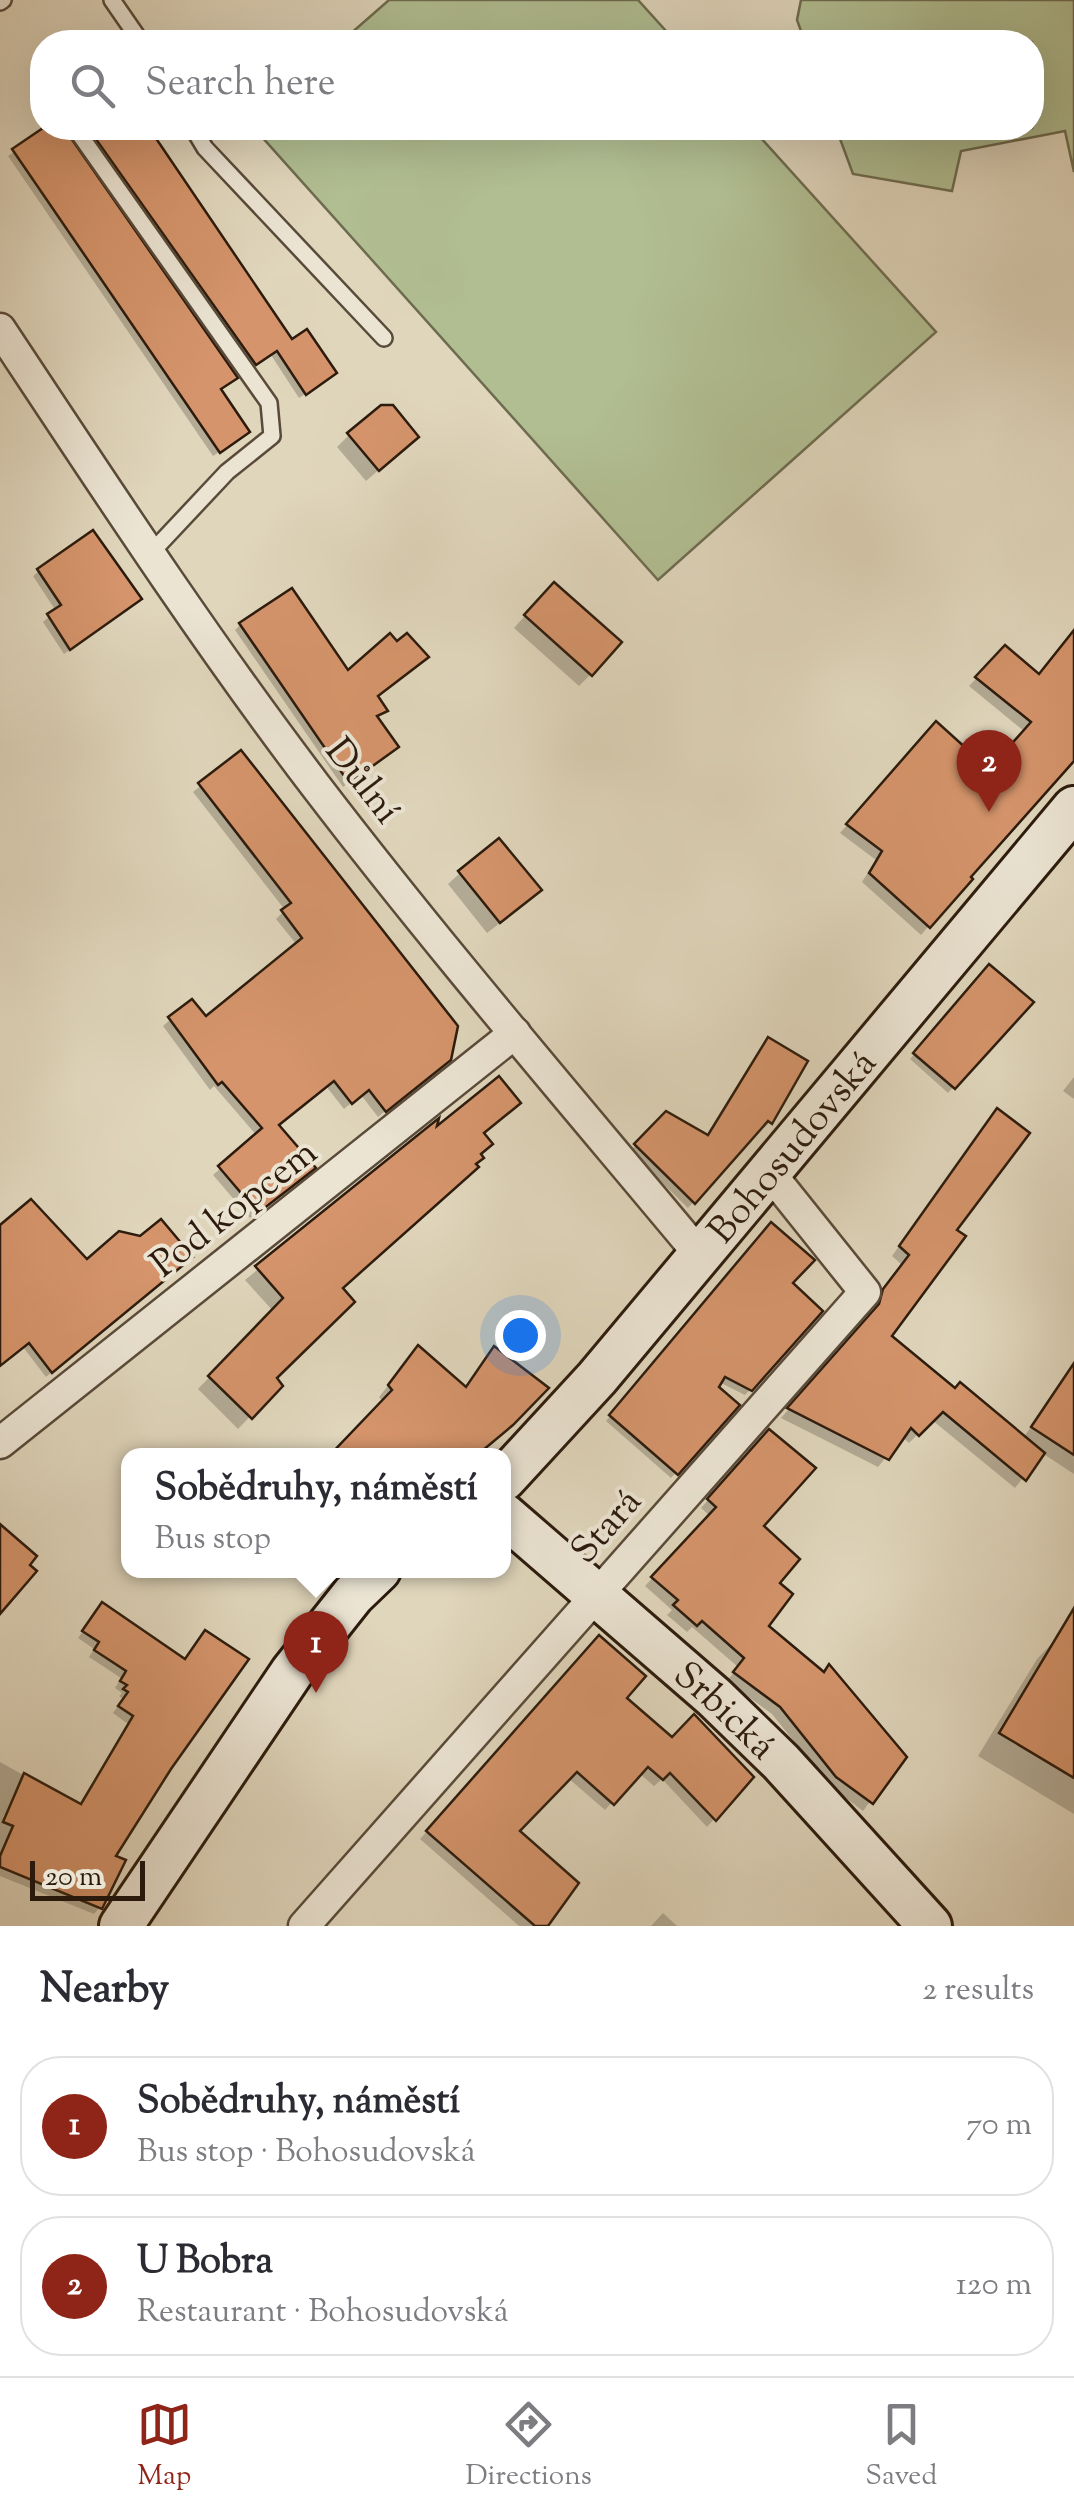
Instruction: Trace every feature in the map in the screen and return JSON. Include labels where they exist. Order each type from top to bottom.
[{"type":"street","name":"Důlní","points":[[0,329],[150,554],[315,784],[700,1255]]},
{"type":"street","name":"Bohosudovská","points":[[511,1471],[597,1378],[1074,808]]},
{"type":"street","name":"Pod kopcem","points":[[0,1443],[515,1033]]},
{"type":"street","name":"Stará","points":[[304,1926],[865,1292],[769,1172]]},
{"type":"street","name":"Srbická","points":[[511,1520],[714,1697],[781,1762],[930,1926]]},
{"type":"street","points":[[121,1926],[292,1672],[371,1578]]},
{"type":"lane","points":[[112,0],[133,30]]},
{"type":"lane","points":[[83,140],[269,403],[272,436],[227,472],[150,554]]},
{"type":"lane","points":[[200,140],[384,338]]},
{"type":"green space","points":[[389,0],[638,0],[665,30],[355,30]]},
{"type":"green space","points":[[801,0],[1074,0],[1074,172],[1065,131],[1044,135],[1044,30],[801,30],[797,20]]},
{"type":"green space","points":[[265,140],[763,140],[936,332],[658,580]]},
{"type":"green space","points":[[840,140],[1018,140],[961,151],[952,191],[853,174]]},
{"type":"building","points":[[30,137],[30,140],[72,140],[238,378],[221,389],[250,432],[220,453],[12,149]]},
{"type":"building","points":[[97,140],[157,140],[292,339],[307,329],[337,373],[306,395],[277,351],[256,365]]},
{"type":"building","points":[[381,405],[393,405],[419,437],[379,471],[347,433]]},
{"type":"building","points":[[93,530],[142,599],[70,650],[47,614],[61,605],[37,569]]},
{"type":"building","points":[[554,582],[622,642],[592,676],[524,615]]},
{"type":"building","points":[[292,588],[348,670],[390,633],[397,641],[407,633],[429,657],[378,696],[388,711],[377,716],[399,747],[349,783],[239,623]]},
{"type":"building","points":[[1074,630],[1074,761],[930,928],[869,873],[882,851],[846,824],[936,721],[989,769],[1031,722],[975,677],[1005,645],[1039,674]]},
{"type":"building","points":[[241,750],[458,1026],[451,1060],[386,1112],[369,1090],[352,1104],[334,1081],[279,1125],[316,1168],[258,1213],[218,1166],[262,1128],[222,1082],[218,1085],[168,1017],[192,999],[206,1016],[302,938],[281,910],[291,903],[198,783]]},
{"type":"building","points":[[499,838],[542,890],[500,923],[458,871]]},
{"type":"building","points":[[989,964],[1034,1002],[955,1089],[913,1053]]},
{"type":"building","points":[[768,1037],[808,1061],[772,1124],[768,1121],[695,1204],[634,1144],[666,1111],[708,1135]]},
{"type":"building","points":[[499,1076],[521,1103],[484,1133],[493,1144],[481,1154],[484,1158],[476,1164],[479,1167],[343,1288],[355,1302],[277,1378],[283,1386],[252,1419],[208,1376],[283,1298],[255,1266],[439,1118],[437,1126]]},
{"type":"building","points":[[997,1108],[1030,1133],[957,1230],[966,1236],[892,1336],[955,1388],[960,1382],[1045,1453],[1026,1481],[943,1412],[919,1436],[911,1428],[889,1460],[787,1408],[879,1304],[883,1289],[909,1255],[899,1246]]},
{"type":"building","points":[[31,1199],[87,1259],[119,1231],[140,1236],[161,1219],[193,1257],[52,1373],[29,1343],[0,1366],[0,1225]]},
{"type":"building","points":[[771,1222],[815,1260],[793,1283],[823,1311],[752,1391],[725,1377],[719,1387],[740,1405],[678,1475],[609,1415]]},
{"type":"building","points":[[418,1345],[466,1387],[494,1346],[549,1388],[486,1448],[337,1448],[392,1390],[388,1385]]},
{"type":"building","points":[[1074,1363],[1074,1455],[1031,1427]]},
{"type":"building","points":[[769,1429],[816,1468],[764,1526],[800,1559],[780,1583],[793,1594],[769,1626],[824,1672],[829,1664],[907,1757],[873,1804],[836,1777],[780,1707],[733,1672],[744,1658],[702,1621],[697,1626],[673,1605],[678,1600],[651,1577],[716,1507],[707,1499]]},
{"type":"building","points":[[0,1524],[37,1556],[30,1565],[37,1571],[0,1614]]},
{"type":"building","points":[[102,1602],[185,1659],[205,1630],[249,1659],[171,1769],[116,1856],[126,1860],[102,1909],[0,1867],[0,1856],[13,1826],[3,1822],[24,1773],[81,1804],[133,1716],[118,1706],[128,1692],[123,1689],[127,1685],[120,1681],[126,1671],[94,1650],[99,1642],[82,1631]]},
{"type":"building","points":[[1074,1608],[1074,1778],[999,1733]]},
{"type":"building","points":[[599,1635],[646,1676],[627,1698],[672,1737],[694,1714],[754,1777],[716,1821],[670,1773],[663,1780],[648,1767],[614,1805],[577,1772],[520,1831],[579,1883],[548,1926],[535,1926],[426,1831]]},
{"type":"place","name":"U Bobra","points":[[989,812]]},
{"type":"place","name":"Sobědruhy, náměstí","points":[[316,1693]]}]
